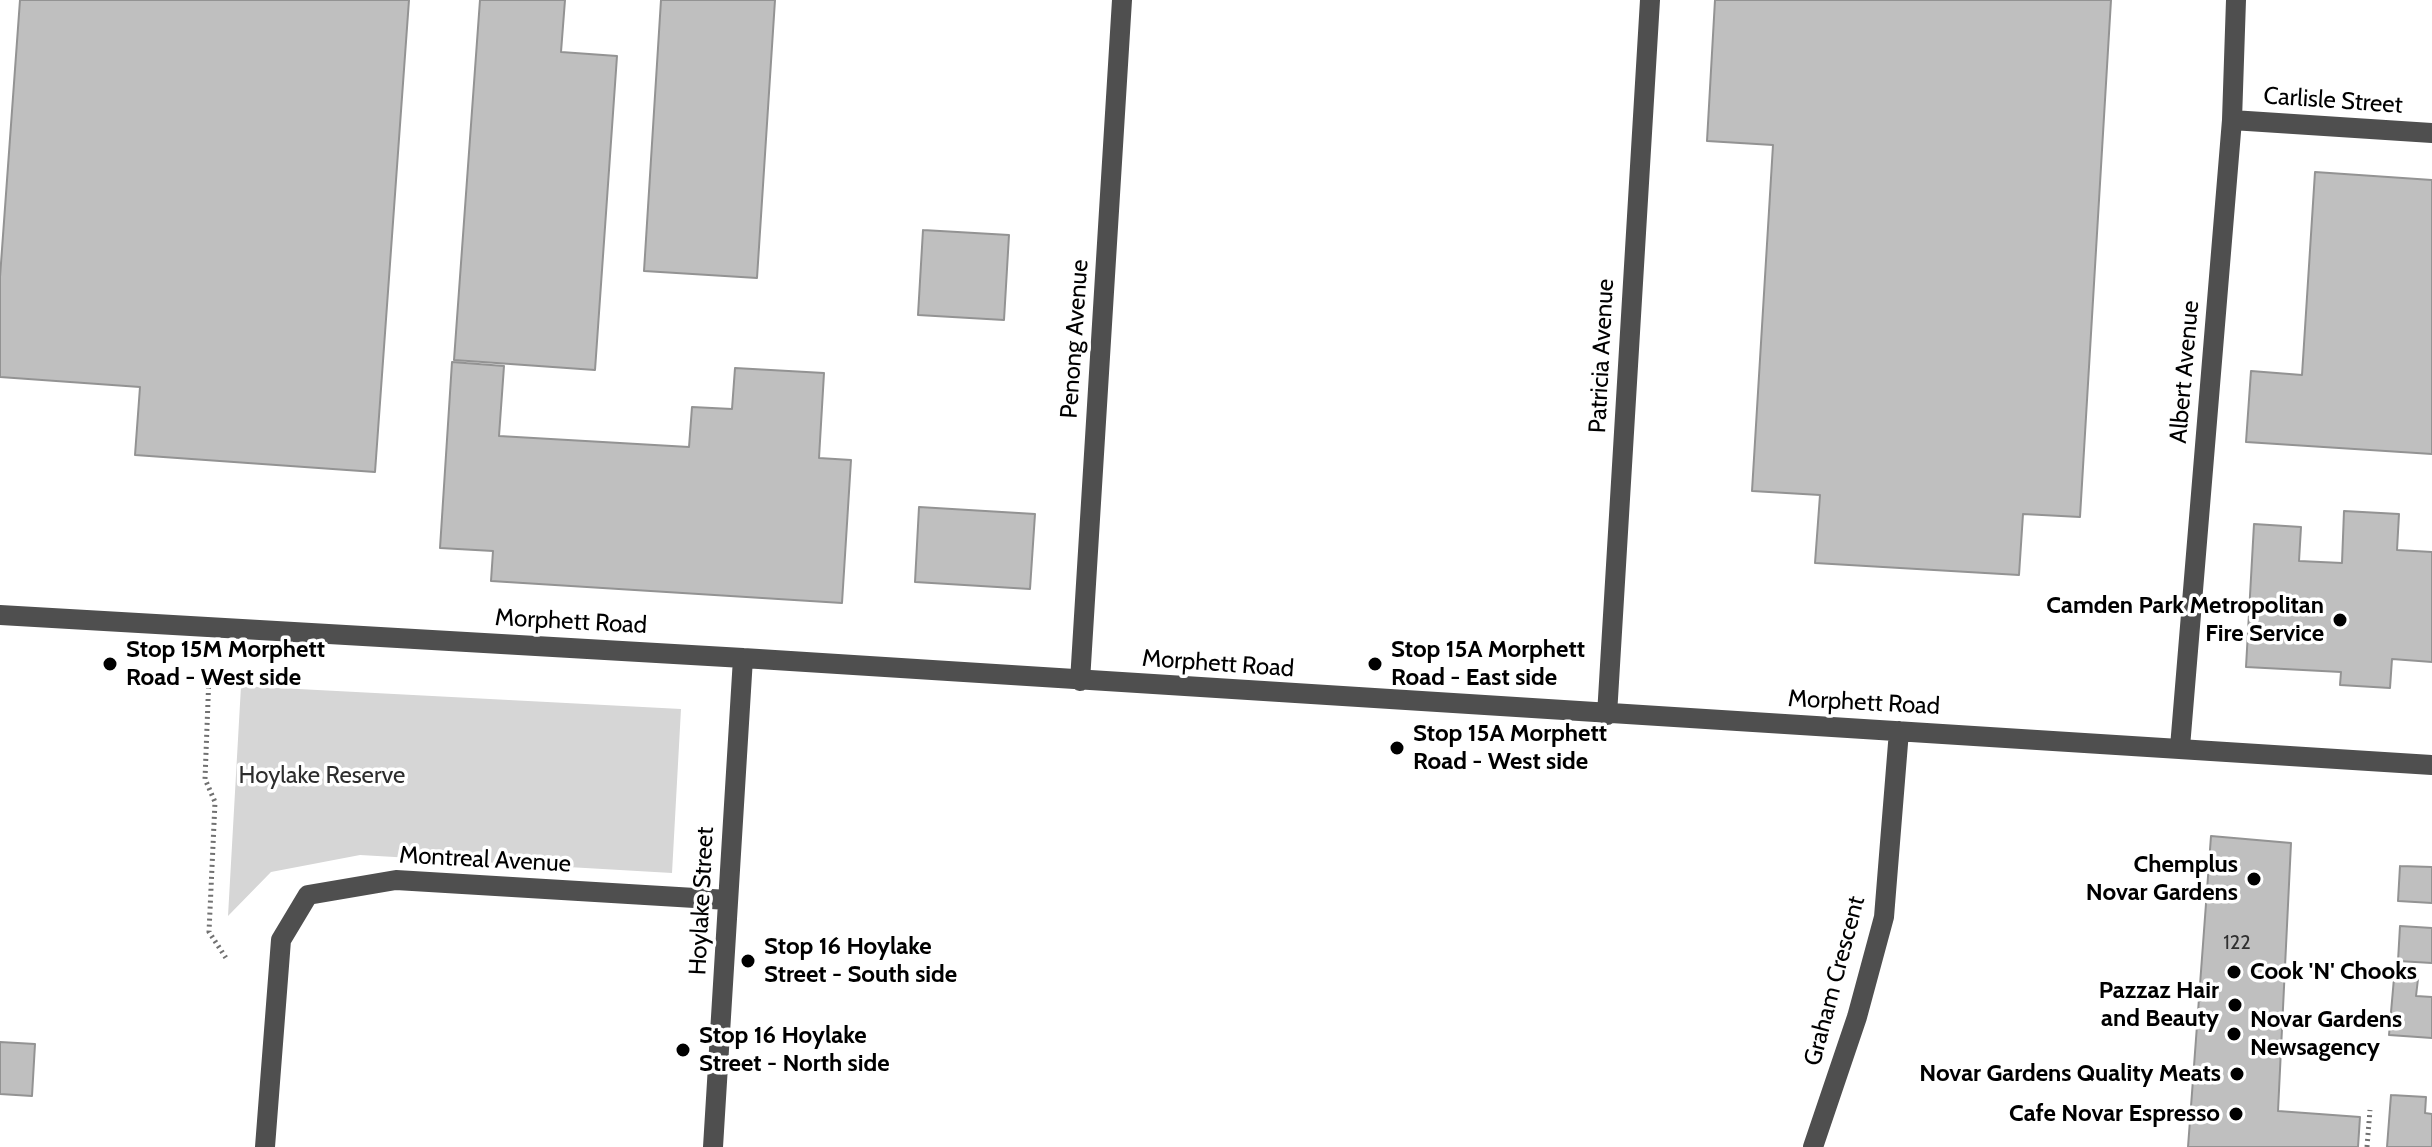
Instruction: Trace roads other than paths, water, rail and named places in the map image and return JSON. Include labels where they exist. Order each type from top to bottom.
[{"type":"street","name":"Penong Avenue","points":[[1080,681],[1122,0]]},
{"type":"street","name":"Patricia Avenue","points":[[1607,715],[1650,0]]},
{"type":"street","name":"Albert Avenue","points":[[2180,747],[2232,120],[2236,0]]},
{"type":"street","name":"Carlisle Street","points":[[2232,120],[2432,133]]},
{"type":"street","name":"Morphett Road","points":[[0,615],[743,658],[2432,765]]},
{"type":"street","name":"Hoylake Street","points":[[713,1147],[743,658]]},
{"type":"street","name":"Graham Crescent","points":[[1813,1147],[1857,1017],[1884,917],[1899,731]]},
{"type":"street","name":"Montreal Avenue","points":[[265,1147],[281,940],[308,895],[396,880],[728,900]]},
{"type":"place","name":"Camden Park Metropolitan Fire Service","points":[[2340,620]]},
{"type":"place","name":"Stop 15M Morphett Road - West side","points":[[110,664]]},
{"type":"place","name":"Stop 15A Morphett Road - East side","points":[[1375,664]]},
{"type":"place","name":"Stop 15A Morphett Road - West side","points":[[1397,748]]},
{"type":"place","name":"Chemplus Novar Gardens","points":[[2254,879]]},
{"type":"place","name":"Stop 16 Hoylake Street - South side","points":[[748,961]]},
{"type":"place","name":"Cook 'N' Chooks","points":[[2234,972]]},
{"type":"place","name":"Pazzaz Hair and Beauty","points":[[2235,1005]]},
{"type":"place","name":"Novar Gardens Newsagency","points":[[2234,1034]]},
{"type":"place","name":"Stop 16 Hoylake Street - North side","points":[[683,1050]]},
{"type":"place","name":"Novar Gardens Quality Meats","points":[[2237,1074]]},
{"type":"place","name":"Cafe Novar Espresso","points":[[2236,1114]]},
{"type":"park label","name":"Hoylake Reserve","points":[[322,776]]}]
